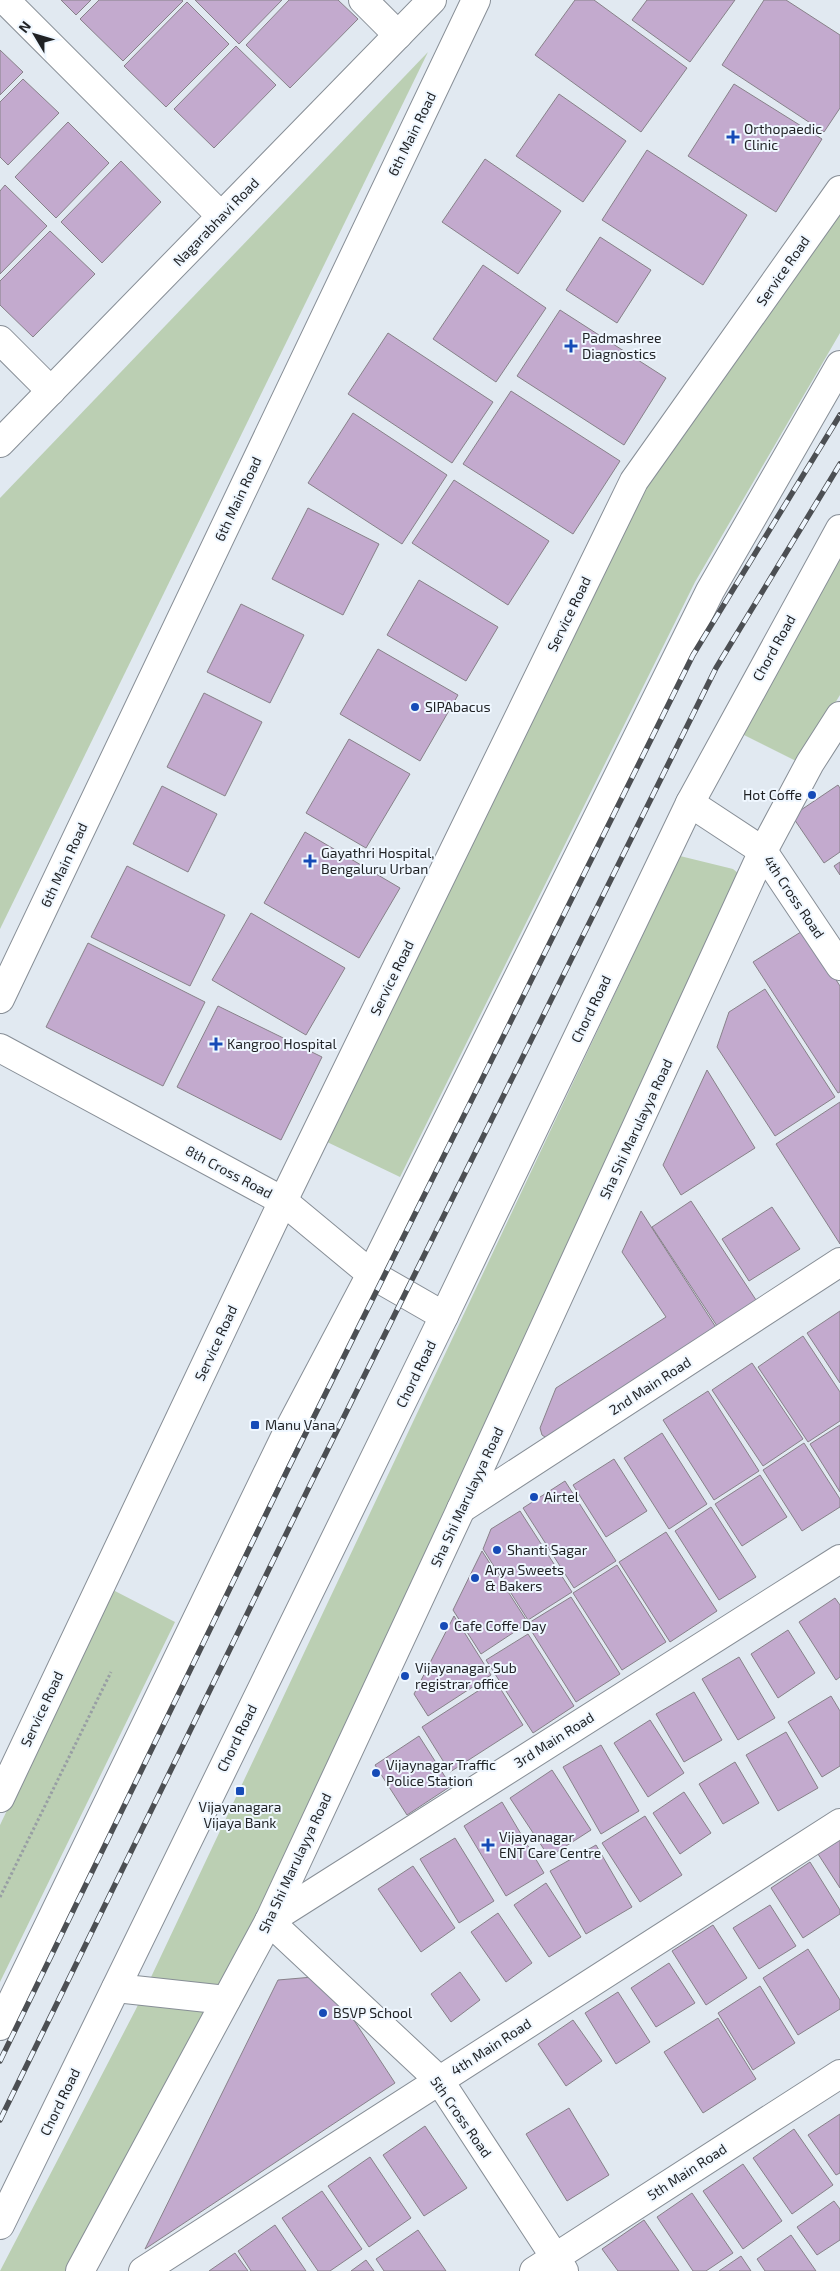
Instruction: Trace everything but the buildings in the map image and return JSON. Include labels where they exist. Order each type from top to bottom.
[{"type":"street","points":[[5,0],[222,216]]},
{"type":"street","points":[[363,0],[398,35]]},
{"type":"street","name":"Nagarabhavi Road","points":[[0,443],[432,0]]},
{"type":"street","name":"6th Main Road","points":[[0,999],[476,0]]},
{"type":"street","name":"Service Road","points":[[0,1798],[283,1201],[634,482],[840,190]]},
{"type":"street","points":[[0,340],[51,391]]},
{"type":"street","points":[[0,2026],[286,1435],[371,1274],[710,591],[840,365]]},
{"type":"street","name":"Chord Road","points":[[0,2225],[444,1316],[690,803],[840,529]]},
{"type":"street","name":"Sha Shi Marulayya Road","points":[[80,2271],[269,1921],[461,1510],[764,851],[810,762],[840,716]]},
{"type":"street","points":[[810,762],[840,743]]},
{"type":"street","name":"4th Cross Road","points":[[690,803],[764,851],[838,960]]},
{"type":"street","name":"8th Cross Road","points":[[0,1048],[283,1201],[371,1274],[444,1316]]},
{"type":"street","name":"2nd Main Road","points":[[461,1510],[840,1262]]},
{"type":"street","name":"3rd Main Road","points":[[269,1921],[840,1559]]},
{"type":"street","name":"4th Main Road","points":[[143,2271],[840,1823]]},
{"type":"street","name":"5th Cross Road","points":[[269,1921],[439,2080],[551,2267]]},
{"type":"street","points":[[116,1988],[226,2000]]},
{"type":"street","name":"5th Main Road","points":[[551,2267],[840,2074]]},
{"type":"path","points":[[0,1897],[111,1672]]},
{"type":"green space","points":[[428,52],[0,929],[0,498]]},
{"type":"green space","points":[[840,209],[840,333],[695,582],[400,1177],[325,1141],[643,487]]},
{"type":"green space","points":[[840,557],[840,695],[798,762],[740,733]]},
{"type":"green space","points":[[680,856],[733,869],[744,878],[438,1547],[87,2271],[0,2271],[136,2009]]},
{"type":"green space","points":[[113,1590],[175,1622],[0,1982],[0,1825]]},
{"type":"railway","points":[[0,2061],[288,1469],[693,655],[840,415]]},
{"type":"railway","points":[[0,2120],[312,1481],[716,668],[840,464]]},
{"type":"place","name":"Orthopaedic Clinic","points":[[733,137]]},
{"type":"place","name":"Padmashree Diagnostics","points":[[571,346]]},
{"type":"place","name":"SIPAbacus","points":[[415,707]]},
{"type":"place","name":"Hot Coffe","points":[[812,795]]},
{"type":"place","name":"Gayathri Hospital, Bengaluru Urban","points":[[310,861]]},
{"type":"place","name":"Kangroo Hospital","points":[[216,1044]]},
{"type":"place","name":"Manu Vana","points":[[255,1425]]},
{"type":"place","name":"Airtel","points":[[534,1497]]},
{"type":"place","name":"Shanti Sagar","points":[[497,1550]]},
{"type":"place","name":"Arya Sweets & Bakers","points":[[475,1578]]},
{"type":"place","name":"Cafe Coffe Day","points":[[444,1626]]},
{"type":"place","name":"Vijayanagar Sub registrar office","points":[[405,1676]]},
{"type":"place","name":"Vijaynagar Traffic Police Station","points":[[376,1773]]},
{"type":"place","name":"Vijayanagara Vijaya Bank","points":[[240,1791]]},
{"type":"place","name":"Vijayanagar ENT Care Centre","points":[[488,1845]]},
{"type":"place","name":"BSVP School","points":[[323,2013]]}]
